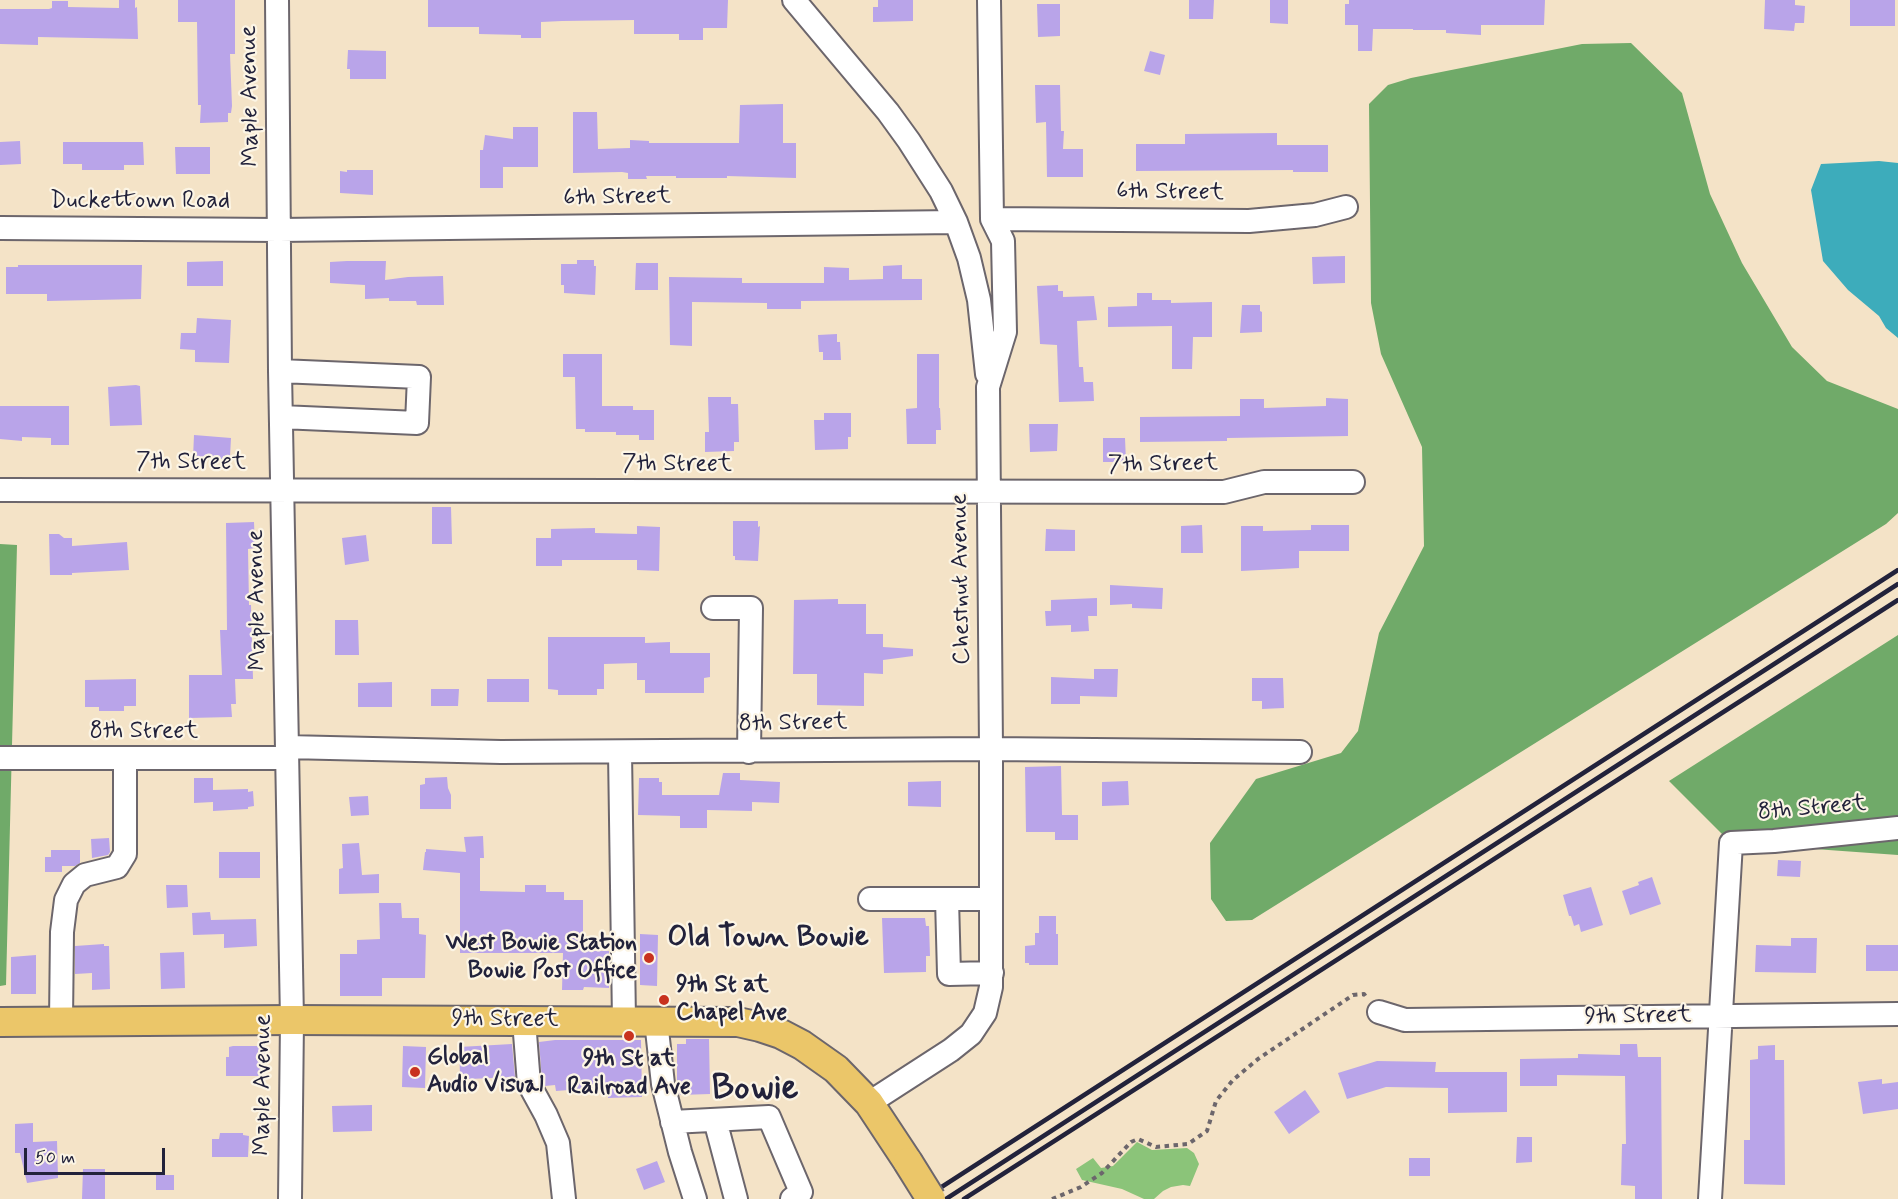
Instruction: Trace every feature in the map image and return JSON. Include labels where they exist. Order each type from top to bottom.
[{"type":"main road","name":"9th Street","points":[[0,1022],[292,1020],[738,1022],[781,1034],[802,1045],[836,1069],[869,1103],[931,1199]]},
{"type":"street","name":"Maple Avenue","points":[[277,0],[280,371],[292,1020],[290,1199]]},
{"type":"street","points":[[794,0],[881,104],[909,141],[941,191],[956,222],[969,258],[985,340],[988,387]]},
{"type":"street","name":"Chestnut Avenue","points":[[869,1103],[951,1050],[971,1034],[985,1013],[992,973],[988,387],[1005,332],[1003,241],[992,219],[990,0]]},
{"type":"street","name":"6th Street","points":[[992,219],[1249,221],[1315,215],[1346,207]]},
{"type":"street","name":"6th Street","points":[[279,230],[956,222]]},
{"type":"street","name":"Duckettown Road","points":[[0,228],[279,230]]},
{"type":"street","points":[[280,371],[418,376],[417,423],[281,417]]},
{"type":"street","name":"7th Street","points":[[0,490],[1224,492],[1264,482],[1353,482]]},
{"type":"street","points":[[713,608],[751,608],[749,752]]},
{"type":"street","name":"8th Street","points":[[0,758],[125,759],[287,753],[991,749],[1300,752]]},
{"type":"street","points":[[620,752],[624,1021]]},
{"type":"street","points":[[61,1021],[62,932],[66,900],[74,884],[85,875],[117,867],[125,854],[125,759]]},
{"type":"street","name":"8th Street","points":[[1721,1016],[1731,843],[1774,841],[1898,828]]},
{"type":"street","points":[[870,899],[991,899]]},
{"type":"street","points":[[947,899],[949,974],[992,973]]},
{"type":"street","name":"9th Street","points":[[1379,1012],[1405,1020],[1898,1014]]},
{"type":"street","points":[[1710,1199],[1721,1016]]},
{"type":"street","points":[[524,1020],[529,1084],[558,1143],[564,1199]]},
{"type":"street","points":[[656,1021],[663,1084],[695,1199]]},
{"type":"street","points":[[672,1122],[769,1117],[801,1192],[792,1199]]},
{"type":"street","points":[[715,1120],[736,1199]]},
{"type":"path","points":[[1052,1199],[1081,1186],[1102,1173],[1131,1142],[1138,1139],[1156,1147],[1188,1144],[1207,1131],[1216,1101],[1233,1080],[1258,1059],[1353,995],[1364,994],[1379,1012]]},
{"type":"green space","points":[[1631,43],[1682,93],[1710,194],[1742,263],[1792,347],[1827,381],[1898,409],[1898,513],[1886,524],[1252,920],[1226,921],[1211,899],[1210,843],[1256,779],[1341,753],[1358,731],[1379,633],[1424,546],[1422,447],[1381,354],[1371,303],[1369,104],[1388,85],[1411,78],[1582,44]]},
{"type":"green space","points":[[0,544],[17,545],[6,985],[0,986]]},
{"type":"green space","points":[[1898,635],[1898,855],[1731,843],[1669,781]]},
{"type":"green space","points":[[1137,1142],[1152,1150],[1187,1148],[1194,1153],[1199,1164],[1190,1186],[1171,1187],[1154,1199],[1144,1199],[1122,1189],[1082,1180],[1076,1169],[1093,1158],[1101,1168],[1113,1166]]},
{"type":"water","points":[[1879,161],[1898,163],[1898,338],[1886,328],[1879,316],[1848,290],[1823,261],[1811,190],[1821,164]]},
{"type":"building","points":[[119,0],[135,0],[138,39],[38,37],[38,45],[0,44],[0,9],[49,9],[52,8],[52,1],[68,1],[68,7],[119,8]]},
{"type":"building","points":[[178,0],[235,0],[235,54],[230,54],[232,106],[231,113],[228,113],[228,122],[200,123],[197,22],[178,22]]},
{"type":"building","points":[[428,0],[728,0],[727,28],[703,28],[703,40],[679,40],[679,34],[634,34],[634,20],[541,22],[541,38],[521,38],[521,35],[479,34],[479,27],[428,27]]},
{"type":"building","points":[[878,0],[913,0],[913,21],[873,22],[873,7],[878,7]]},
{"type":"building","points":[[1189,0],[1214,0],[1213,19],[1189,19]]},
{"type":"building","points":[[1270,0],[1288,0],[1288,24],[1270,23]]},
{"type":"building","points":[[1349,0],[1545,0],[1544,25],[1481,25],[1481,35],[1446,33],[1446,30],[1373,29],[1372,51],[1358,51],[1358,25],[1345,25],[1345,4],[1349,4]]},
{"type":"building","points":[[1765,0],[1795,0],[1795,5],[1805,6],[1804,23],[1795,23],[1794,31],[1764,29]]},
{"type":"building","points":[[1850,0],[1895,0],[1895,26],[1850,26]]},
{"type":"building","points":[[1037,4],[1060,4],[1060,36],[1038,37]]},
{"type":"building","points":[[348,50],[386,51],[386,79],[350,79],[350,69],[347,69]]},
{"type":"building","points":[[1150,51],[1165,55],[1160,75],[1144,71]]},
{"type":"building","points":[[1035,85],[1060,85],[1061,131],[1064,131],[1063,149],[1083,149],[1083,177],[1047,177],[1046,122],[1036,123]]},
{"type":"building","points":[[783,104],[783,143],[796,143],[796,178],[646,176],[647,179],[628,179],[628,173],[622,172],[573,173],[573,112],[597,112],[598,149],[630,148],[630,140],[649,141],[649,143],[739,143],[740,105]]},
{"type":"building","points":[[513,127],[538,127],[538,167],[503,167],[503,188],[480,188],[480,150],[483,150],[485,135],[513,139]]},
{"type":"building","points":[[1277,133],[1277,145],[1328,145],[1328,172],[1293,172],[1293,170],[1136,171],[1136,144],[1185,144],[1185,134]]},
{"type":"building","points":[[20,141],[21,164],[0,165],[0,142]]},
{"type":"building","points":[[63,142],[143,142],[144,165],[124,165],[124,170],[82,170],[82,164],[63,164]]},
{"type":"building","points":[[175,147],[210,147],[210,174],[176,174]]},
{"type":"building","points":[[347,170],[373,170],[373,195],[340,193],[340,171],[347,172]]},
{"type":"building","points":[[1345,256],[1345,283],[1313,284],[1312,257]]},
{"type":"building","points":[[577,260],[594,260],[594,266],[596,266],[595,295],[564,293],[564,285],[561,285],[561,264],[577,264]]},
{"type":"building","points":[[223,261],[223,286],[187,286],[187,262]]},
{"type":"building","points":[[386,261],[385,280],[443,276],[444,305],[417,305],[416,301],[389,301],[389,298],[365,299],[365,285],[330,283],[330,262]]},
{"type":"building","points":[[636,263],[658,263],[658,290],[635,290]]},
{"type":"building","points":[[18,265],[142,265],[141,299],[47,301],[47,294],[6,294],[6,267],[18,267]]},
{"type":"building","points":[[902,265],[902,279],[922,279],[922,300],[801,301],[801,309],[767,309],[767,303],[692,302],[692,346],[670,345],[669,277],[742,278],[742,283],[824,283],[824,267],[849,268],[849,280],[883,279],[883,266]]},
{"type":"building","points":[[1058,285],[1058,291],[1063,291],[1063,297],[1094,296],[1097,320],[1077,321],[1079,367],[1083,367],[1084,382],[1093,382],[1094,401],[1059,402],[1057,345],[1040,344],[1037,286]]},
{"type":"building","points":[[1137,293],[1152,293],[1152,300],[1171,300],[1171,303],[1212,302],[1212,337],[1193,337],[1192,369],[1172,369],[1172,326],[1108,327],[1108,307],[1137,306]]},
{"type":"building","points":[[1242,305],[1260,305],[1262,332],[1240,333]]},
{"type":"building","points":[[197,318],[231,320],[229,363],[195,362],[195,350],[180,349],[181,333],[196,333]]},
{"type":"building","points":[[837,334],[841,360],[823,360],[823,352],[819,352],[818,335]]},
{"type":"building","points":[[563,354],[602,354],[602,406],[633,406],[633,410],[654,410],[654,440],[639,440],[639,435],[616,435],[616,432],[585,432],[585,429],[576,429],[575,377],[563,377]]},
{"type":"building","points":[[917,354],[939,354],[941,430],[936,430],[936,444],[907,444],[906,409],[917,408]]},
{"type":"building","points":[[140,386],[142,425],[110,426],[108,387]]},
{"type":"building","points":[[708,397],[731,397],[731,404],[738,404],[739,442],[734,442],[734,451],[705,452],[705,432],[709,432]]},
{"type":"building","points":[[1326,398],[1348,399],[1348,436],[1140,442],[1140,417],[1240,416],[1240,399],[1264,399],[1264,408],[1326,406]]},
{"type":"building","points":[[0,406],[69,406],[69,445],[51,445],[51,438],[22,437],[22,441],[0,439]]},
{"type":"building","points":[[824,413],[851,413],[851,437],[848,437],[848,449],[815,450],[814,420],[824,420]]},
{"type":"building","points":[[1029,424],[1058,424],[1057,451],[1030,452]]},
{"type":"building","points":[[194,435],[231,438],[230,457],[223,456],[223,459],[193,458]]},
{"type":"building","points":[[1103,438],[1125,438],[1126,462],[1103,462]]},
{"type":"building","points":[[432,507],[451,507],[452,544],[432,544]]},
{"type":"building","points":[[733,521],[758,521],[758,527],[760,526],[758,561],[735,560]]},
{"type":"building","points":[[254,522],[255,548],[248,549],[253,679],[235,679],[236,704],[231,704],[232,717],[189,718],[189,675],[222,675],[220,630],[227,630],[226,523]]},
{"type":"building","points":[[1202,525],[1203,553],[1181,553],[1181,526]]},
{"type":"building","points":[[1311,525],[1349,525],[1349,551],[1299,551],[1299,568],[1241,571],[1241,526],[1263,526],[1263,531],[1311,530]]},
{"type":"building","points":[[637,526],[660,527],[659,571],[637,570],[637,560],[562,560],[562,566],[536,566],[536,538],[551,538],[551,529],[595,528],[595,533],[637,534]]},
{"type":"building","points":[[1046,529],[1075,530],[1075,551],[1045,551]]},
{"type":"building","points":[[49,534],[72,538],[72,546],[127,542],[129,570],[50,575]]},
{"type":"building","points":[[366,535],[369,561],[345,565],[342,538]]},
{"type":"building","points":[[1110,585],[1163,588],[1162,609],[1132,608],[1132,604],[1110,605]]},
{"type":"building","points":[[1097,598],[1097,616],[1088,616],[1089,631],[1071,632],[1071,625],[1046,626],[1045,611],[1051,611],[1051,600]]},
{"type":"building","points":[[838,599],[838,604],[866,604],[866,634],[883,634],[883,647],[913,649],[913,656],[883,660],[883,674],[864,673],[864,706],[817,705],[817,674],[793,674],[794,600]]},
{"type":"building","points":[[335,620],[358,620],[359,655],[335,655]]},
{"type":"building","points":[[548,637],[645,637],[645,643],[670,642],[670,653],[710,653],[710,677],[704,678],[704,693],[645,693],[645,680],[637,680],[637,663],[604,664],[604,689],[597,689],[597,695],[558,695],[558,690],[548,689]]},
{"type":"building","points":[[1094,669],[1118,669],[1117,697],[1080,696],[1080,704],[1051,704],[1051,677],[1094,679]]},
{"type":"building","points":[[1252,678],[1283,678],[1284,708],[1262,709],[1262,701],[1252,701]]},
{"type":"building","points":[[136,679],[136,706],[124,706],[124,711],[99,711],[99,707],[85,707],[85,680]]},
{"type":"building","points":[[487,679],[529,679],[529,702],[487,702]]},
{"type":"building","points":[[392,682],[392,707],[358,707],[358,683]]},
{"type":"building","points":[[431,689],[459,689],[458,706],[431,706]]},
{"type":"building","points":[[1061,766],[1062,815],[1078,815],[1078,840],[1055,840],[1055,832],[1026,832],[1025,767]]},
{"type":"building","points":[[723,773],[740,773],[740,780],[780,782],[779,803],[752,802],[752,811],[707,810],[707,828],[680,828],[680,816],[638,815],[639,778],[659,778],[659,782],[662,782],[662,795],[719,795]]},
{"type":"building","points":[[447,777],[451,809],[420,809],[420,785],[425,784],[425,778]]},
{"type":"building","points":[[194,778],[213,778],[213,790],[248,789],[248,792],[253,791],[254,806],[248,809],[213,811],[213,802],[194,803]]},
{"type":"building","points":[[941,781],[941,807],[908,806],[908,782]]},
{"type":"building","points":[[1128,781],[1129,805],[1102,806],[1102,782]]},
{"type":"building","points":[[368,796],[369,815],[351,816],[349,797]]},
{"type":"building","points":[[483,836],[484,858],[480,858],[480,891],[525,892],[525,885],[546,885],[546,892],[564,892],[564,900],[583,900],[583,947],[585,951],[609,951],[609,988],[584,987],[583,990],[562,990],[563,953],[460,953],[460,873],[423,870],[425,852],[426,849],[466,852],[464,837]]},
{"type":"building","points":[[109,838],[110,852],[108,855],[92,858],[91,839]]},
{"type":"building","points":[[359,843],[362,875],[379,874],[379,893],[339,894],[339,869],[343,868],[342,844]]},
{"type":"building","points":[[51,850],[80,850],[80,863],[75,866],[62,866],[62,872],[45,872],[45,857],[51,857]]},
{"type":"building","points":[[219,852],[260,852],[260,878],[219,878]]},
{"type":"building","points":[[1778,860],[1801,861],[1800,877],[1777,876]]},
{"type":"building","points":[[1652,877],[1661,904],[1630,915],[1622,891]]},
{"type":"building","points":[[166,885],[187,885],[188,907],[167,908]]},
{"type":"building","points":[[1591,887],[1603,925],[1581,932],[1579,924],[1574,926],[1569,916],[1563,895]]},
{"type":"building","points":[[379,903],[401,903],[402,918],[419,918],[419,934],[426,935],[425,978],[382,978],[382,996],[340,996],[340,954],[357,954],[357,940],[380,939]]},
{"type":"building","points":[[210,912],[211,920],[256,919],[257,946],[224,948],[224,934],[193,935],[192,913]]},
{"type":"building","points":[[1039,916],[1056,916],[1058,965],[1025,963],[1025,946],[1035,945],[1035,933],[1039,933]]},
{"type":"building","points":[[882,918],[925,918],[926,926],[929,926],[930,956],[926,956],[926,972],[884,973]]},
{"type":"building","points":[[640,934],[658,935],[657,986],[640,985]]},
{"type":"building","points":[[1791,938],[1817,938],[1816,973],[1755,972],[1756,945],[1791,946]]},
{"type":"building","points":[[104,944],[104,946],[109,946],[110,989],[92,990],[92,973],[75,974],[75,946]]},
{"type":"building","points":[[1866,945],[1898,945],[1898,971],[1866,971]]},
{"type":"building","points":[[184,952],[185,988],[161,989],[160,953]]},
{"type":"building","points":[[36,955],[36,994],[11,994],[11,957]]},
{"type":"building","points":[[686,1039],[709,1039],[710,1094],[680,1095],[677,1084],[677,1044],[686,1044]]},
{"type":"building","points":[[641,1040],[642,1097],[608,1098],[608,1088],[581,1093],[581,1089],[556,1091],[555,1085],[545,1086],[542,1080],[539,1042]]},
{"type":"building","points":[[512,1044],[515,1077],[469,1079],[468,1074],[460,1074],[459,1047]]},
{"type":"building","points":[[1620,1044],[1637,1044],[1638,1057],[1661,1057],[1662,1199],[1635,1199],[1635,1186],[1621,1185],[1622,1144],[1626,1144],[1625,1076],[1557,1075],[1557,1086],[1520,1086],[1520,1059],[1578,1058],[1578,1054],[1620,1055]]},
{"type":"building","points":[[1775,1045],[1775,1060],[1784,1060],[1785,1185],[1744,1184],[1744,1140],[1750,1140],[1750,1060],[1758,1059],[1758,1046]]},
{"type":"building","points":[[265,1046],[265,1076],[226,1076],[226,1057],[229,1057],[229,1047]]},
{"type":"building","points":[[403,1046],[426,1047],[425,1088],[402,1087]]},
{"type":"building","points":[[1377,1061],[1436,1062],[1435,1072],[1507,1072],[1507,1112],[1448,1113],[1448,1088],[1386,1087],[1347,1099],[1338,1073]]},
{"type":"building","points":[[1882,1079],[1882,1084],[1898,1082],[1898,1109],[1863,1114],[1858,1082]]},
{"type":"building","points":[[1305,1090],[1320,1112],[1289,1134],[1274,1112]]},
{"type":"building","points":[[372,1105],[372,1131],[333,1132],[332,1106]]},
{"type":"building","points":[[33,1123],[33,1142],[57,1141],[58,1178],[27,1183],[20,1153],[15,1153],[15,1124]]},
{"type":"building","points":[[220,1133],[243,1133],[249,1136],[248,1157],[212,1157],[212,1139],[219,1139]]},
{"type":"building","points":[[1517,1137],[1532,1137],[1532,1162],[1516,1163]]},
{"type":"building","points":[[1409,1158],[1430,1158],[1430,1176],[1409,1176]]},
{"type":"building","points":[[657,1161],[665,1182],[644,1190],[636,1169]]},
{"type":"building","points":[[83,1169],[105,1169],[105,1199],[82,1199]]},
{"type":"building","points":[[156,1175],[174,1175],[174,1190],[156,1190]]},
{"type":"railway","points":[[923,1199],[1898,570]]},
{"type":"railway","points":[[946,1199],[1898,584]]},
{"type":"railway","points":[[964,1199],[1898,600]]},
{"type":"place","name":"West Bowie Station Bowie Post Office","points":[[649,958]]},
{"type":"place","name":"9th St at Chapel Ave","points":[[664,1000]]},
{"type":"place","name":"9th St at Railroad Ave","points":[[629,1036]]},
{"type":"place","name":"Global Audio Visual","points":[[415,1072]]},
{"type":"district","name":"Old Town Bowie","points":[[768,939]]},
{"type":"district","name":"Bowie","points":[[755,1090]]}]
